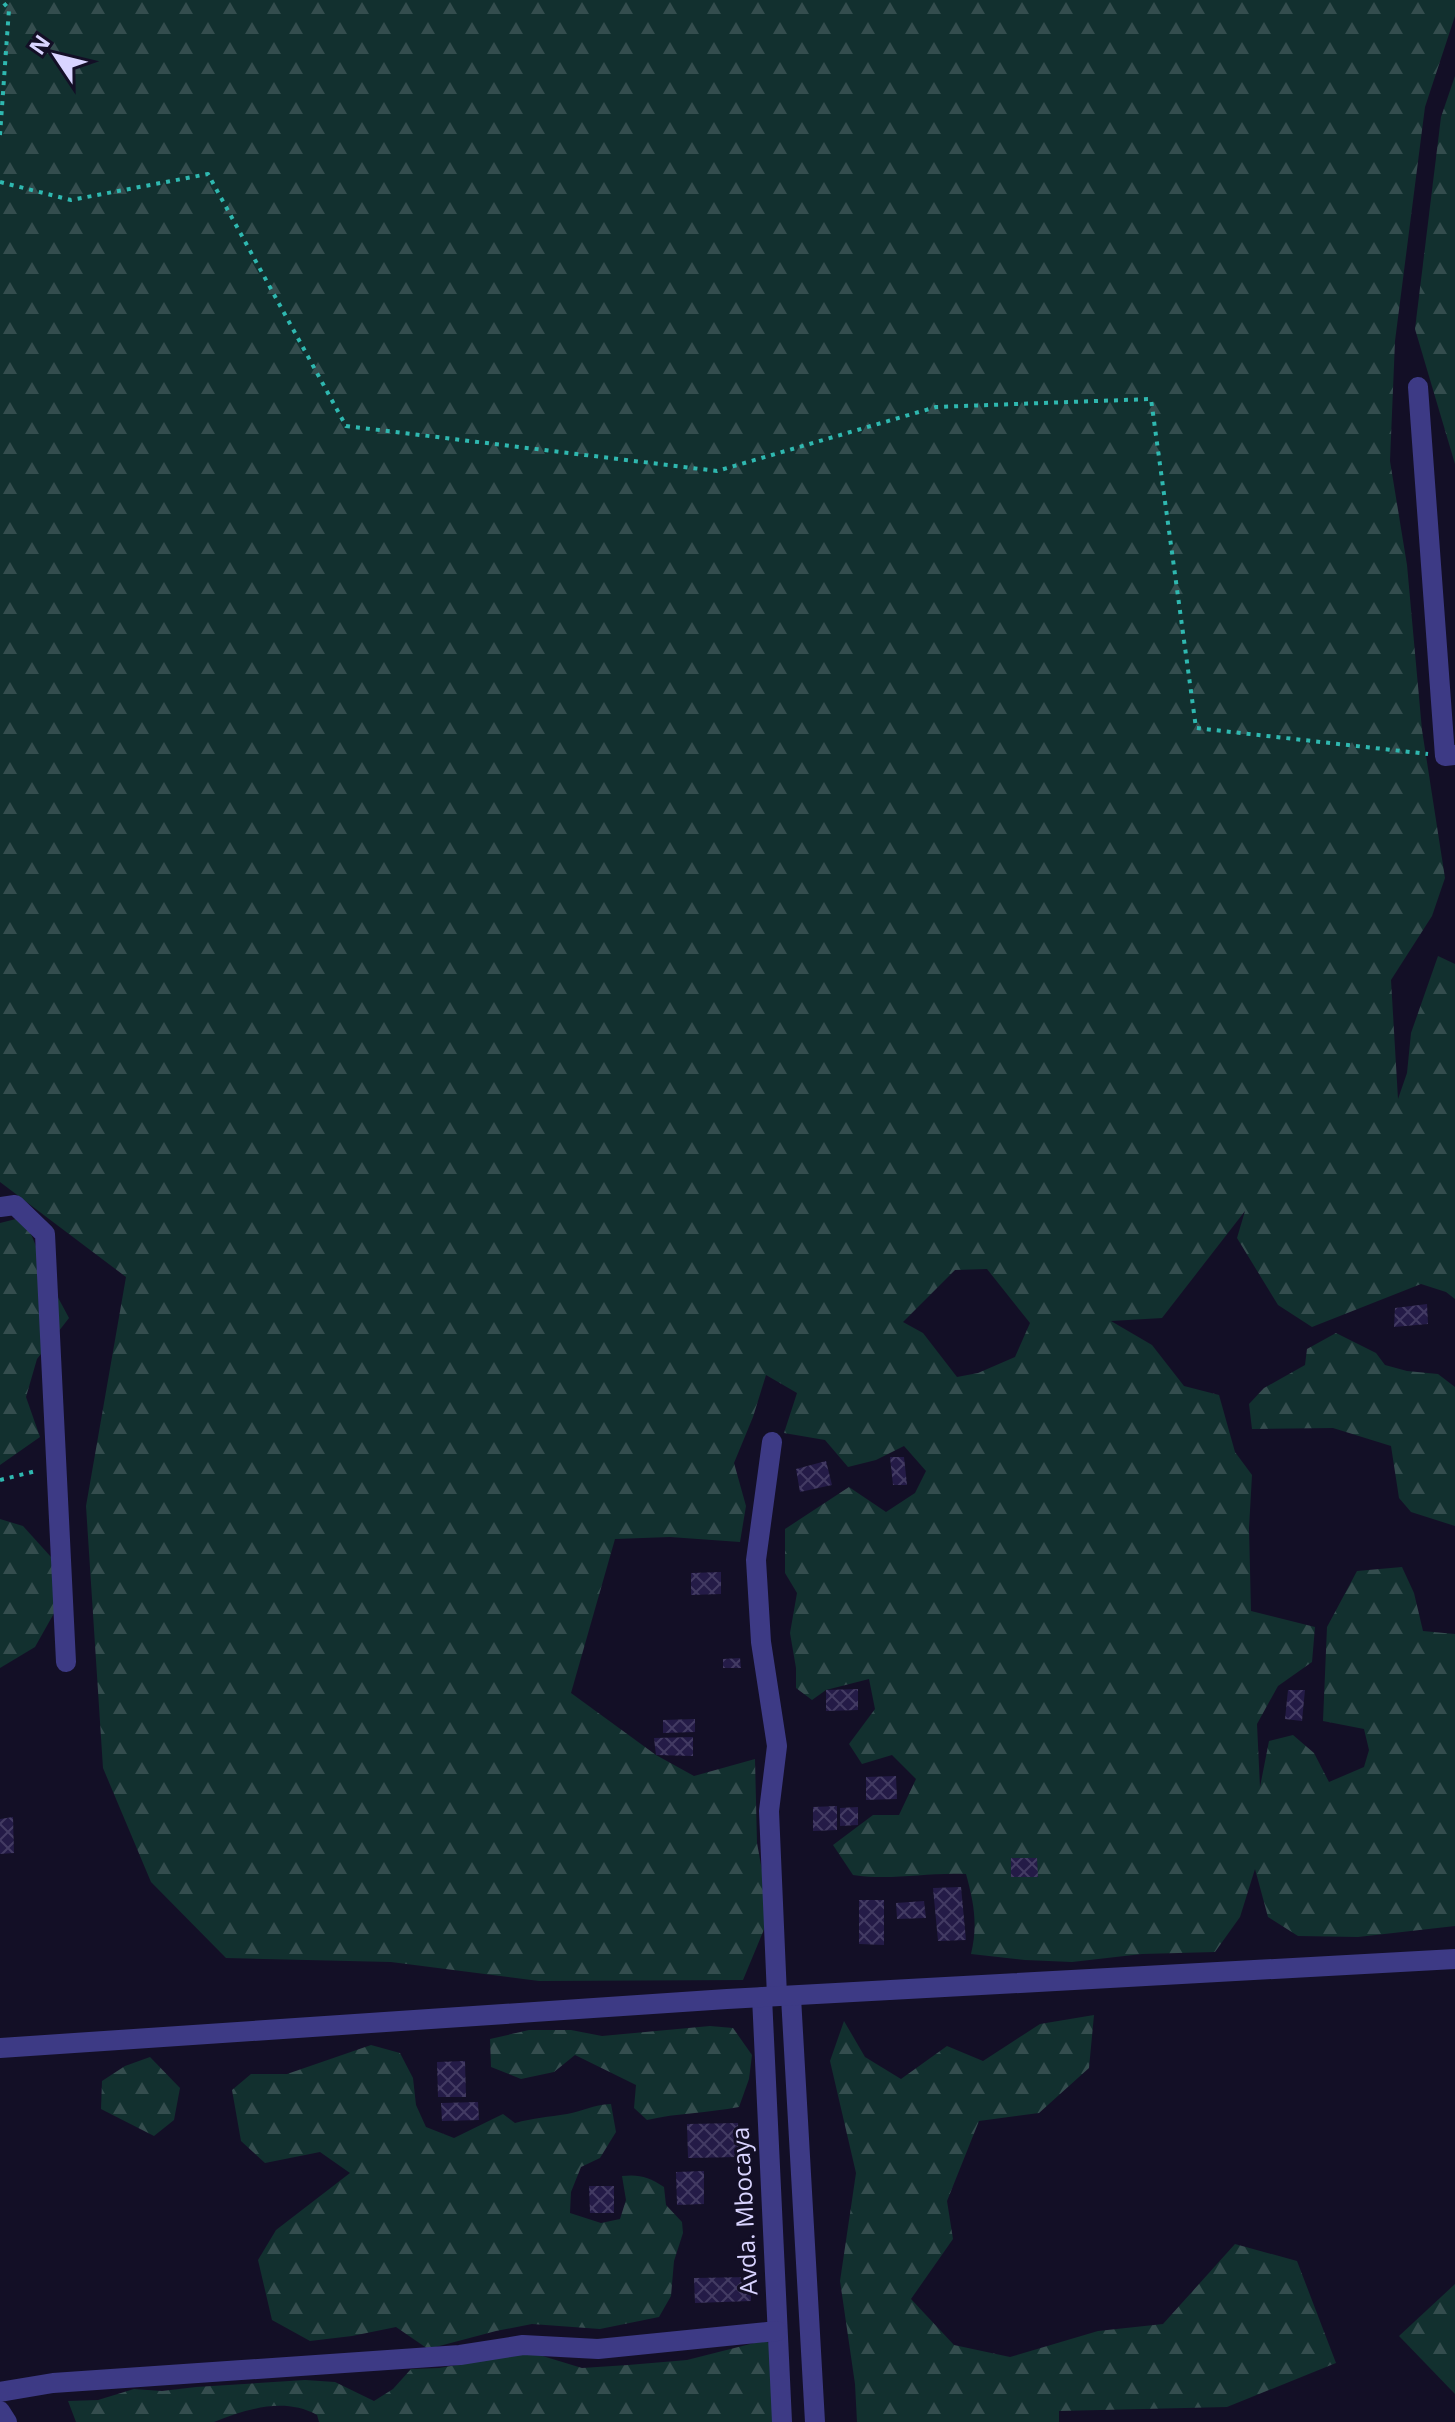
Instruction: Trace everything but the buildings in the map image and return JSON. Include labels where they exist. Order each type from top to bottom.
[{"type":"street","points":[[1418,387],[1450,756]]},
{"type":"street","points":[[0,1207],[15,1205],[45,1234],[66,1662]]},
{"type":"street","points":[[772,1442],[756,1560],[761,1642],[777,1746],[769,1811],[777,1997],[815,2422]]},
{"type":"street","points":[[0,2048],[777,1997],[1455,1959]]},
{"type":"street","name":"Avda. Mbocaya","points":[[777,1997],[777,2331],[782,2422]]},
{"type":"street","points":[[0,2392],[53,2383],[460,2355],[523,2345],[598,2349],[777,2331]]},
{"type":"street","points":[[0,2411],[7,2422]]},
{"type":"path","points":[[0,135],[9,9],[1,0]]},
{"type":"path","points":[[0,182],[71,200],[208,174],[346,426],[717,471],[936,407],[1151,399],[1196,728],[1450,756]]},
{"type":"path","points":[[0,1480],[56,1466]]},
{"type":"green space","points":[[0,0],[1455,0],[1455,16],[1425,107],[1395,341],[1390,461],[1407,565],[1422,730],[1445,878],[1432,916],[1391,980],[1398,1099],[1407,1073],[1411,1033],[1438,956],[1455,964],[1455,1299],[1446,1292],[1421,1284],[1312,1327],[1278,1305],[1237,1238],[1245,1211],[1162,1318],[1111,1321],[1152,1345],[1184,1386],[1219,1395],[1235,1452],[1252,1475],[1249,1528],[1251,1611],[1315,1627],[1312,1662],[1278,1686],[1257,1724],[1260,1787],[1269,1741],[1293,1735],[1314,1753],[1329,1782],[1364,1767],[1369,1750],[1364,1729],[1323,1721],[1327,1627],[1357,1571],[1402,1567],[1414,1593],[1423,1631],[1455,1634],[1455,1926],[1358,1937],[1298,1936],[1268,1917],[1255,1869],[1240,1917],[1215,1952],[1142,1954],[1072,1962],[1025,1960],[971,1954],[974,1914],[966,1874],[853,1875],[833,1845],[873,1815],[899,1815],[916,1779],[892,1755],[862,1764],[849,1744],[875,1709],[869,1679],[826,1690],[812,1700],[796,1688],[790,1633],[797,1593],[785,1573],[785,1529],[849,1487],[886,1512],[915,1493],[926,1471],[904,1446],[876,1460],[848,1467],[825,1440],[784,1433],[797,1393],[766,1375],[734,1463],[746,1506],[740,1542],[670,1537],[615,1539],[571,1693],[656,1755],[694,1776],[755,1759],[757,1843],[770,1915],[743,1980],[539,1981],[391,1962],[226,1958],[151,1882],[103,1768],[86,1506],[126,1277],[0,1182]],"holes":[[[987,1269],[1030,1323],[1015,1357],[978,1373],[957,1377],[923,1333],[903,1322],[955,1270]]]},
{"type":"green space","points":[[1455,76],[1455,464],[1415,329],[1441,117]]},
{"type":"green space","points":[[24,1217],[69,1318],[37,1359],[26,1397],[40,1437],[0,1465],[0,1223]]},
{"type":"green space","points":[[1336,1333],[1376,1353],[1385,1365],[1438,1374],[1455,1387],[1455,1526],[1411,1512],[1399,1498],[1391,1446],[1333,1428],[1252,1429],[1249,1404],[1264,1388],[1305,1365],[1307,1349]]},
{"type":"green space","points":[[0,1519],[23,1526],[51,1557],[66,1592],[35,1647],[0,1668]]},
{"type":"green space","points":[[1094,2015],[1089,2068],[1039,2113],[979,2121],[947,2201],[953,2239],[911,2299],[954,2345],[1010,2357],[1098,2331],[1163,2324],[1235,2244],[1297,2261],[1336,2363],[1227,2407],[1059,2411],[1059,2422],[857,2422],[855,2384],[840,2281],[856,2173],[830,2061],[844,2021],[865,2057],[901,2079],[947,2046],[983,2061],[1040,2024]]},
{"type":"green space","points":[[710,2026],[733,2028],[752,2055],[749,2079],[739,2107],[647,2120],[634,2108],[636,2085],[575,2055],[554,2072],[521,2079],[491,2067],[490,2039],[529,2030],[571,2030],[602,2036]]},
{"type":"green space","points":[[371,2045],[400,2053],[413,2078],[416,2105],[426,2127],[454,2138],[503,2114],[515,2123],[611,2104],[616,2132],[600,2158],[581,2167],[571,2192],[570,2213],[601,2223],[620,2219],[626,2200],[622,2176],[644,2177],[664,2187],[666,2205],[682,2222],[683,2233],[674,2261],[671,2296],[659,2317],[600,2329],[532,2324],[428,2349],[396,2327],[310,2341],[272,2320],[258,2260],[276,2230],[350,2173],[320,2152],[265,2163],[241,2141],[232,2090],[251,2074],[287,2074]]},
{"type":"green space","points":[[150,2057],[180,2088],[174,2120],[154,2136],[101,2109],[102,2081],[125,2066]]},
{"type":"green space","points":[[1455,2284],[1455,2394],[1399,2336]]},
{"type":"green space","points":[[766,2340],[778,2356],[774,2422],[319,2422],[317,2415],[279,2406],[252,2409],[214,2422],[76,2422],[68,2401],[98,2400],[134,2389],[162,2391],[305,2380],[335,2382],[374,2401],[393,2389],[411,2369],[480,2361],[513,2347],[582,2368],[687,2360]]}]
